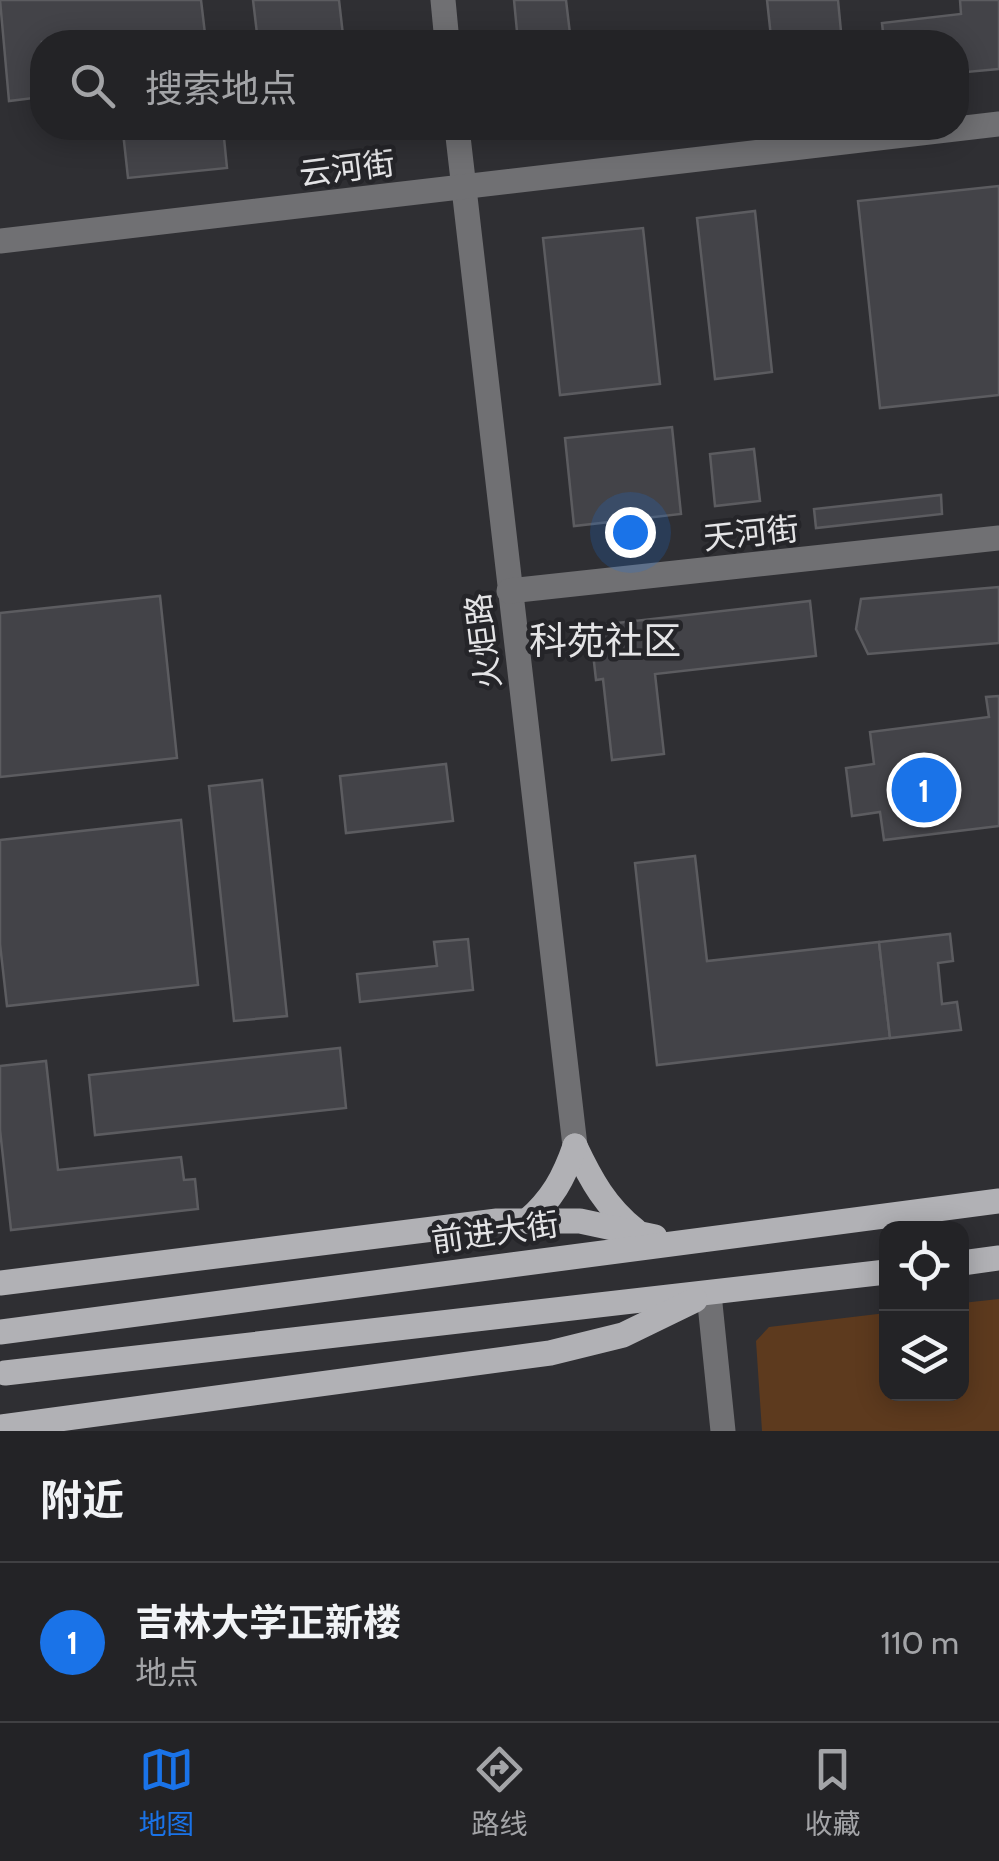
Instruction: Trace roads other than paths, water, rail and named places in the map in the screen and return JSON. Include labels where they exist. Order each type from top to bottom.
[{"type":"main road","points":[[527,1221],[547,1204],[564,1177],[575,1146]]},
{"type":"main road","points":[[575,1146],[594,1186],[614,1214],[640,1234]]},
{"type":"main road","name":"前进大街","points":[[0,1332],[999,1201]]},
{"type":"main road","points":[[0,1281],[497,1221],[580,1222],[679,1242]]},
{"type":"main road","points":[[969,1262],[999,1258]]},
{"type":"main road","points":[[6,1373],[879,1273]]},
{"type":"main road","points":[[0,1426],[550,1353],[623,1335],[710,1294]]},
{"type":"main road","points":[[6,1431],[68,1418]]},
{"type":"street","points":[[442,0],[446,30]]},
{"type":"street","name":"云河街","points":[[969,128],[999,124]]},
{"type":"street","name":"火炬路","points":[[459,140],[575,1146]]},
{"type":"street","name":"云河街","points":[[0,241],[863,140]]},
{"type":"street","name":"天河街","points":[[510,591],[999,538]]},
{"type":"street","points":[[710,1294],[724,1431]]},
{"type":"place","name":"吉林大学正新楼","points":[[924,790]]},
{"type":"district","name":"科苑社区","points":[[605,640]]}]
